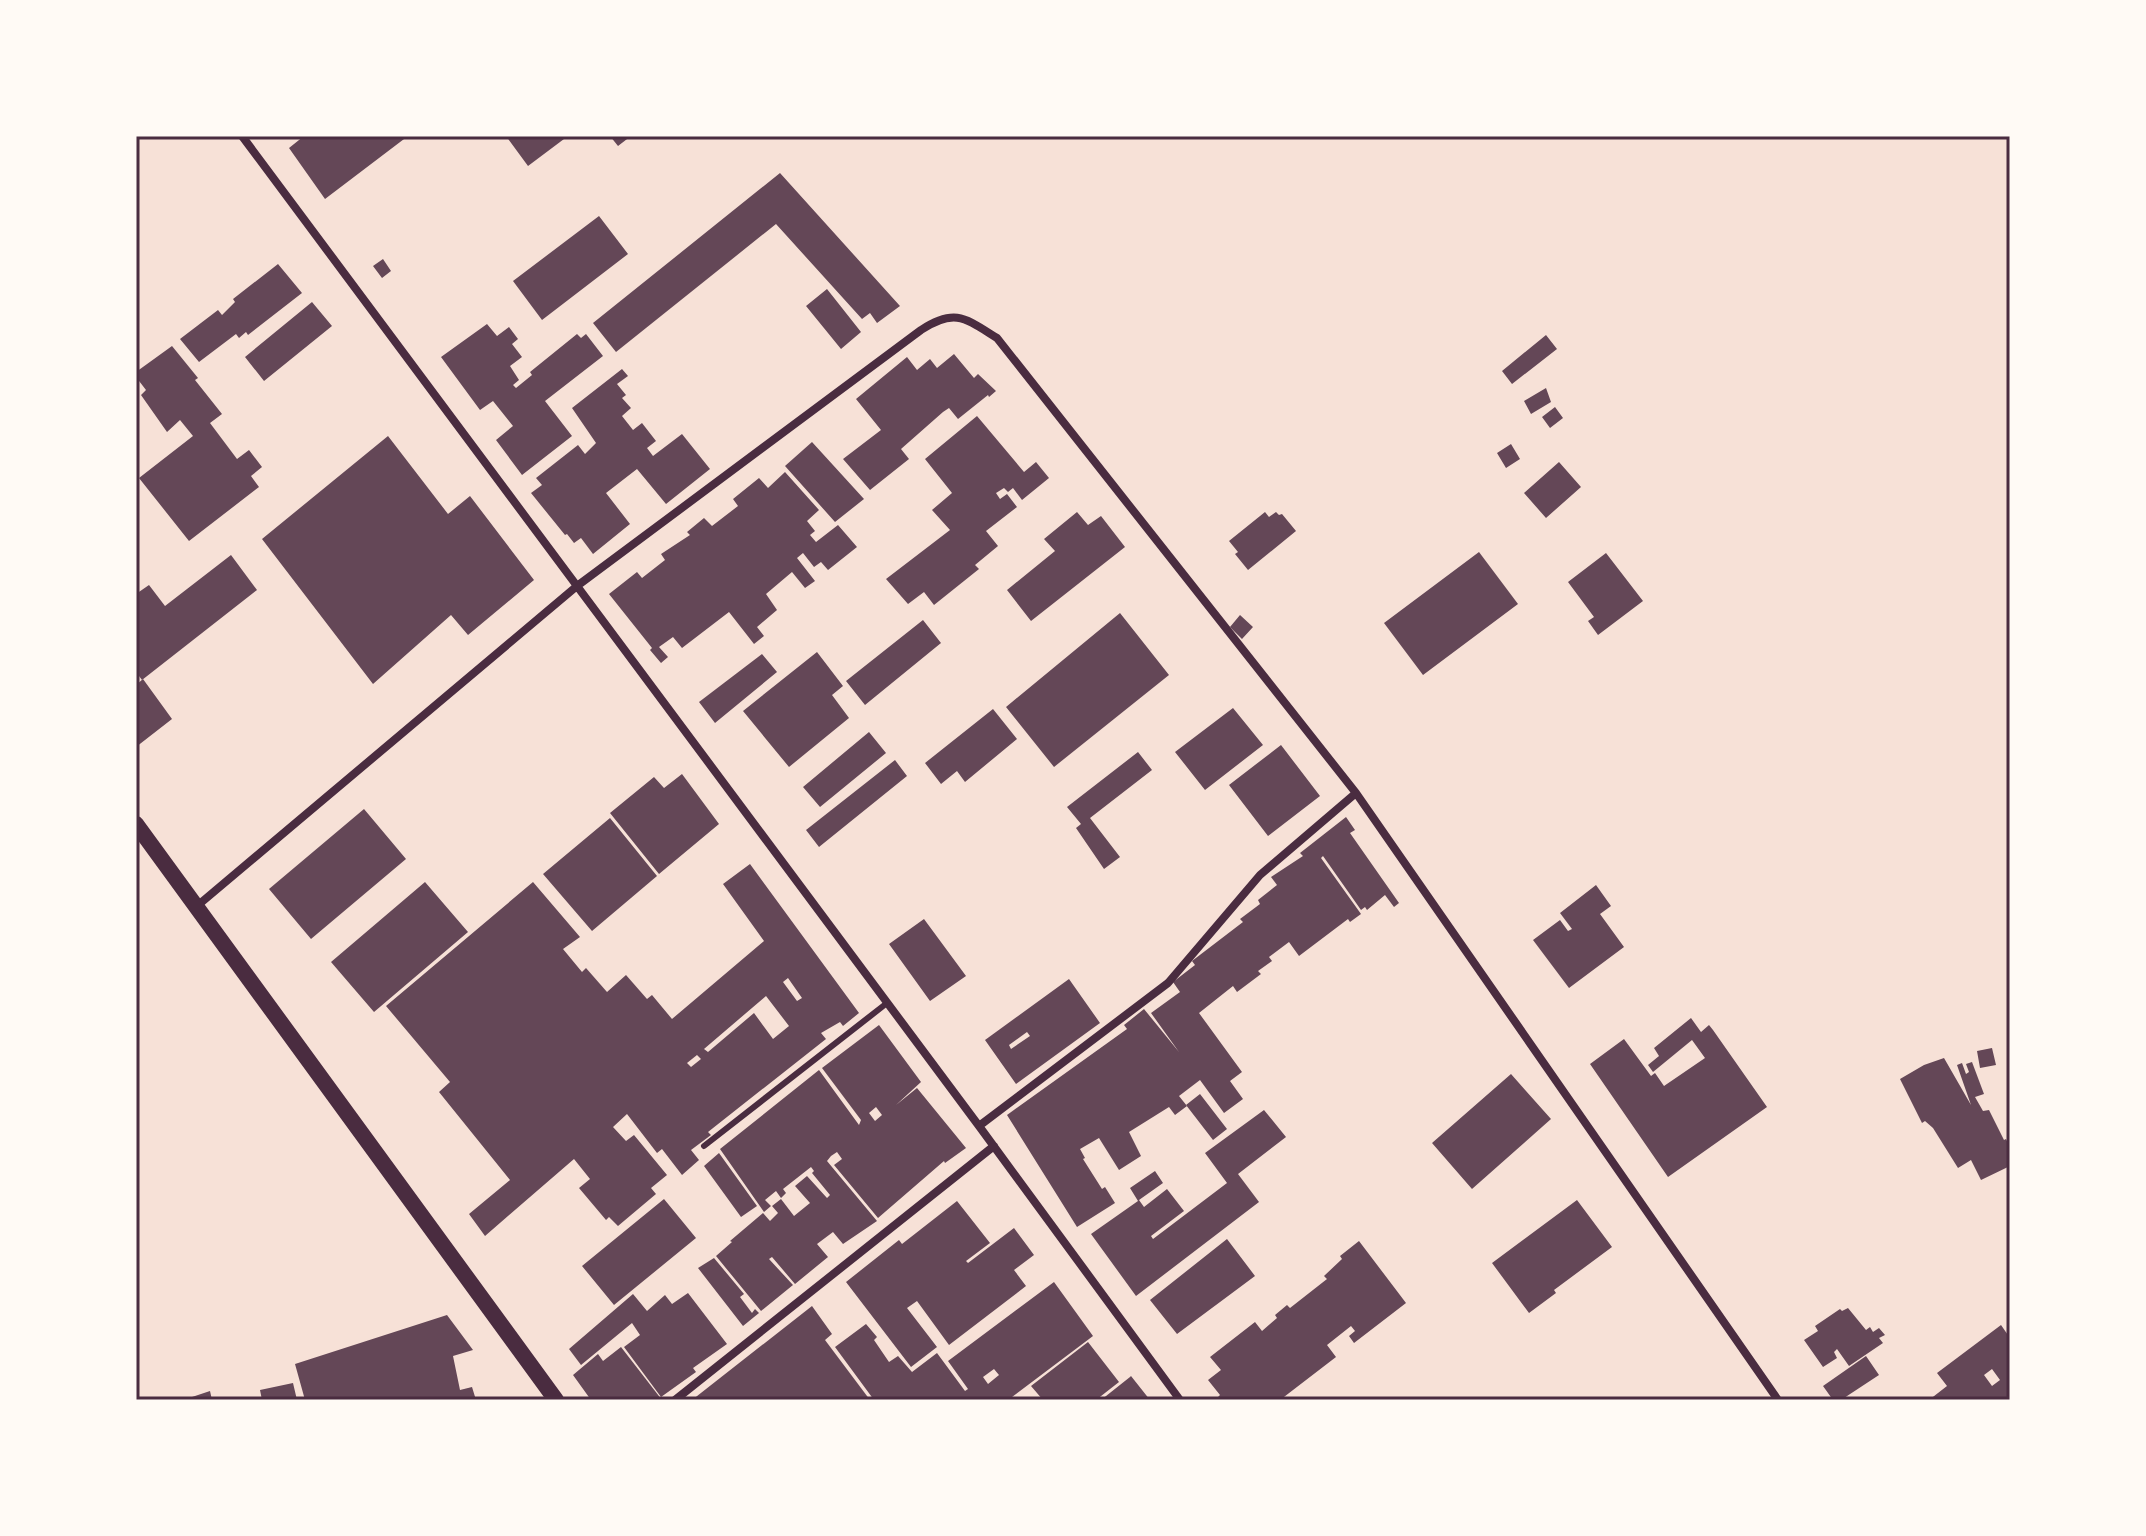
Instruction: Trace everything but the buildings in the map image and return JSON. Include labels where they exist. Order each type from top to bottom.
[{"type":"main road","points":[[136,824],[556,1400]]},
{"type":"street","points":[[242,136],[994,1146],[1178,1399]]},
{"type":"street","points":[[197,906],[577,586],[921,330],[940,318],[954,316],[968,320],[997,338],[1356,793],[1778,1400]]},
{"type":"street","points":[[979,1126],[1168,983],[1260,875],[1356,793]]},
{"type":"street","points":[[675,1400],[994,1146]]},
{"type":"lane","points":[[704,1146],[887,1003]]}]
